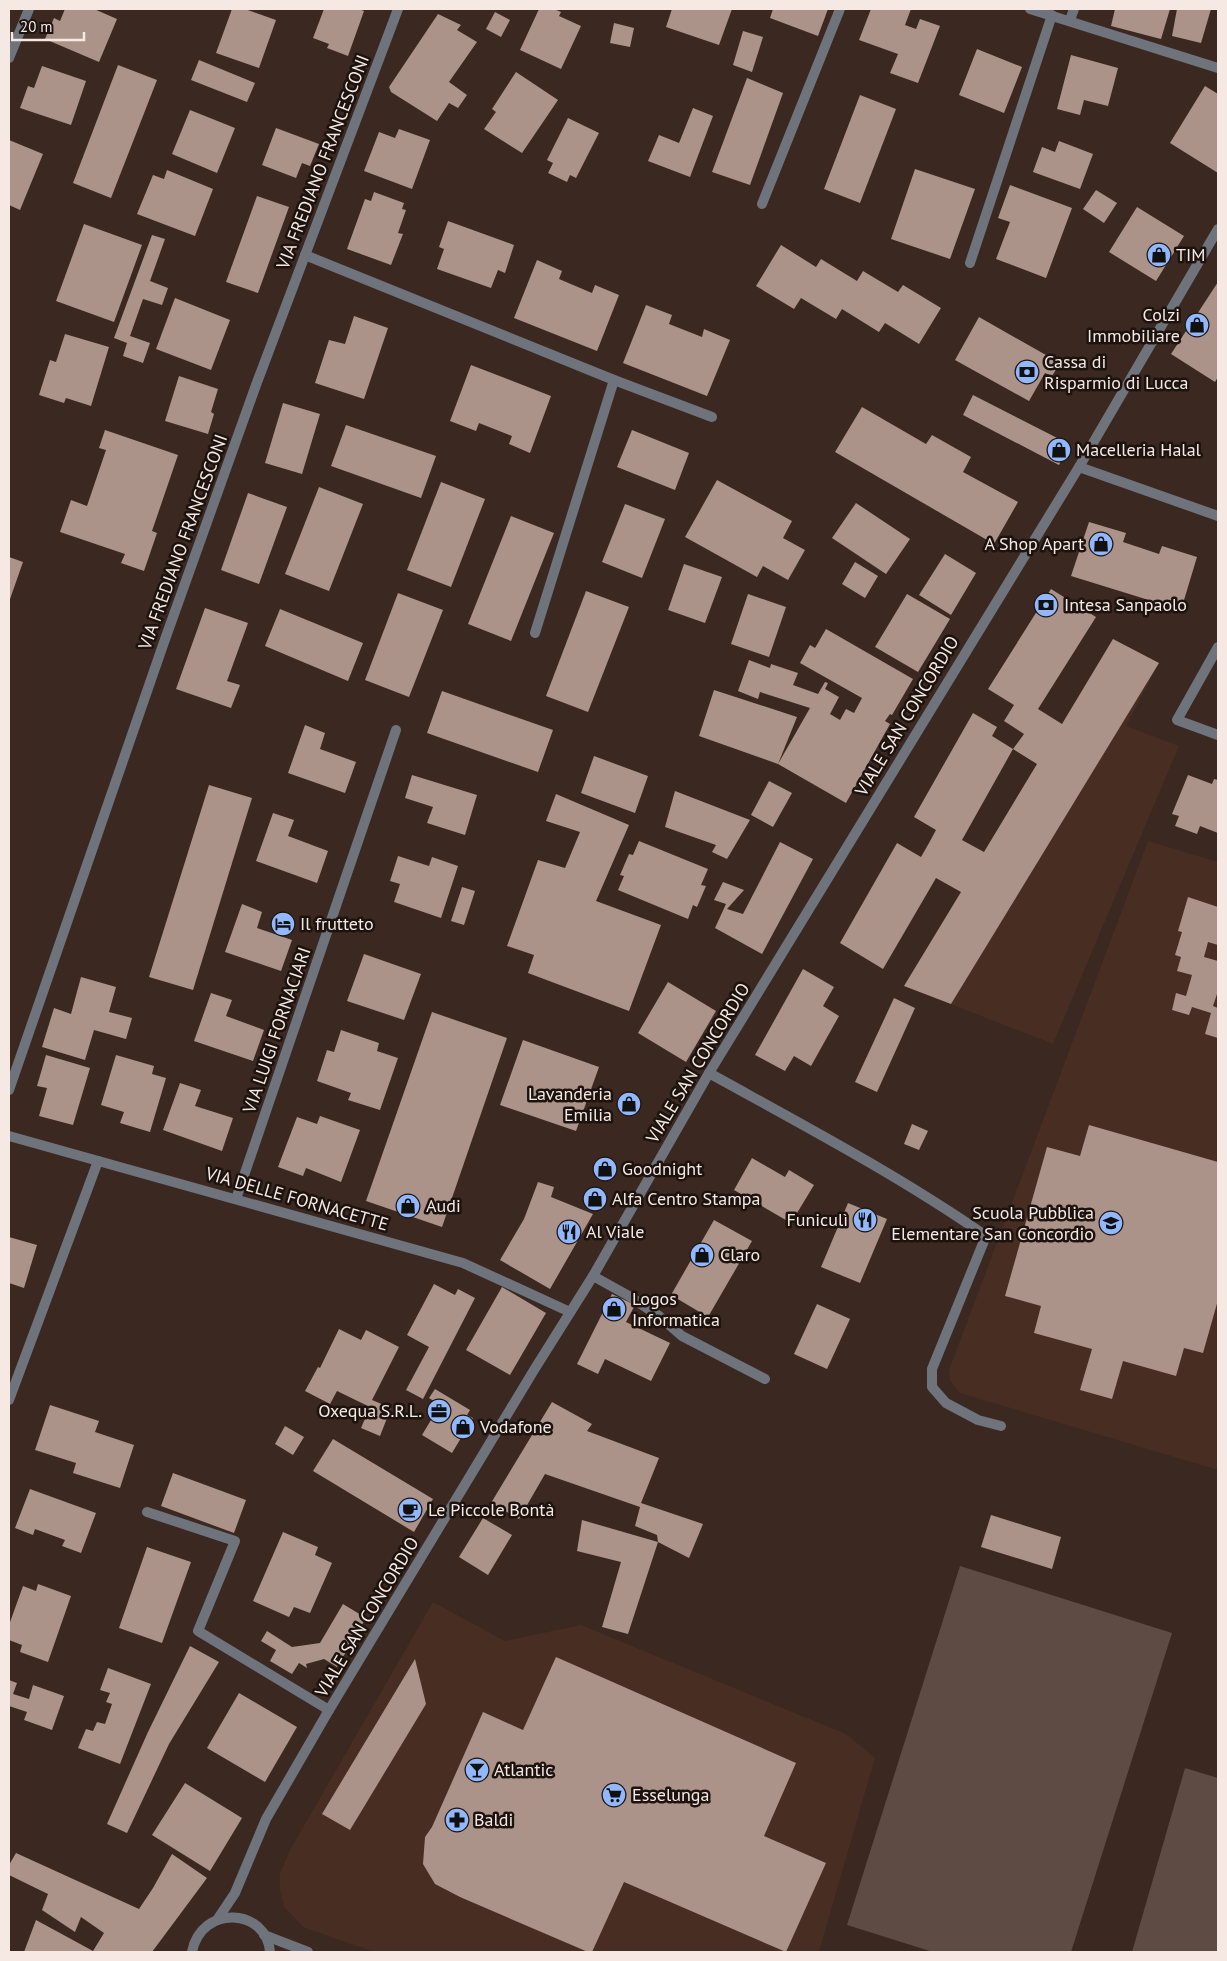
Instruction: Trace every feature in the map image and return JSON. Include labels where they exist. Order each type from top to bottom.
[{"type":"street","points":[[9,58],[29,9]]},
{"type":"street","name":"VIA FREDIANO FRANCESCONI","points":[[9,1090],[163,645],[304,255],[398,9]]},
{"type":"street","points":[[762,204],[840,9]]},
{"type":"street","points":[[1030,9],[1218,68]]},
{"type":"street","points":[[1070,20],[1074,9]]},
{"type":"street","points":[[970,263],[1052,15]]},
{"type":"street","name":"VIALE SAN CONCORDIO","points":[[192,1950],[199,1934],[207,1925],[217,1920],[235,1893],[266,1819],[329,1710],[592,1276],[709,1073],[1079,467],[1218,229]]},
{"type":"street","points":[[304,255],[614,380],[712,417]]},
{"type":"street","points":[[535,633],[614,380]]},
{"type":"street","points":[[1079,467],[1218,516]]},
{"type":"street","points":[[1218,648],[1177,720],[1218,735]]},
{"type":"street","name":"VIA LUIGI FORNACIARI","points":[[236,1199],[396,730]]},
{"type":"street","points":[[709,1073],[875,1164],[941,1205],[986,1236],[932,1369],[932,1388],[946,1403],[978,1420],[1001,1426]]},
{"type":"street","name":"VIA DELLE FORNACETTE","points":[[9,1136],[463,1263],[570,1312]]},
{"type":"street","points":[[9,1400],[98,1161]]},
{"type":"street","points":[[592,1276],[629,1296],[659,1316],[682,1336],[766,1379]]},
{"type":"street","points":[[147,1512],[235,1541],[198,1631],[329,1710]]},
{"type":"street","points":[[217,1920],[227,1917],[248,1921],[264,1935],[270,1952]]},
{"type":"street","points":[[264,1935],[308,1952]]},
{"type":"shaded area","points":[[1113,639],[1159,663],[1126,726],[1179,746],[1053,1044],[904,986]]},
{"type":"shaded area","name":"Scuola Pubblica Elementare San Concordio","points":[[1148,841],[1218,862],[1218,1470],[960,1393],[950,1381],[949,1370]]},
{"type":"shaded area","points":[[960,1566],[1172,1633],[1071,1952],[933,1952],[847,1925]]},
{"type":"shaded area","points":[[433,1602],[505,1641],[581,1625],[846,1734],[875,1758],[819,1952],[374,1952],[303,1927],[284,1907],[280,1889],[280,1873],[290,1850]]},
{"type":"shaded area","points":[[1185,1768],[1218,1778],[1218,1952],[1132,1952]]},
{"type":"building","points":[[65,9],[94,9],[117,19],[99,62],[45,39],[54,18],[60,21]]},
{"type":"building","points":[[232,9],[245,9],[276,20],[259,68],[216,53]]},
{"type":"building","points":[[324,9],[359,9],[364,11],[348,56],[327,48],[329,44],[313,38]]},
{"type":"building","points":[[539,9],[554,9],[561,12],[559,16],[581,26],[561,69],[520,50]]},
{"type":"building","points":[[672,9],[732,9],[719,45],[666,27]]},
{"type":"building","points":[[773,9],[828,9],[818,36],[770,18]]},
{"type":"building","points":[[871,9],[911,9],[905,25],[916,29],[920,19],[940,26],[918,83],[890,73],[898,54],[859,40]]},
{"type":"building","points":[[1115,9],[1170,9],[1161,39],[1111,26]]},
{"type":"building","points":[[1177,9],[1211,9],[1201,43],[1172,36]]},
{"type":"building","points":[[495,12],[510,20],[501,37],[486,29]]},
{"type":"building","points":[[438,14],[461,25],[457,30],[477,42],[449,82],[467,95],[458,108],[449,103],[437,121],[391,92],[389,87]]},
{"type":"building","points":[[614,23],[634,28],[630,47],[610,43]]},
{"type":"building","points":[[743,31],[763,37],[752,72],[733,65]]},
{"type":"building","points":[[977,49],[1022,67],[1004,113],[959,95]]},
{"type":"building","points":[[1071,55],[1118,68],[1108,106],[1084,100],[1080,115],[1057,109]]},
{"type":"building","points":[[199,60],[255,83],[247,102],[191,80]]},
{"type":"building","points":[[118,65],[157,80],[111,198],[73,183]]},
{"type":"building","points":[[42,66],[86,81],[71,125],[20,108],[28,86],[34,88]]},
{"type":"building","points":[[516,72],[558,100],[522,153],[484,129],[496,112],[492,109]]},
{"type":"building","points":[[747,78],[783,93],[750,185],[712,172]]},
{"type":"building","points":[[1205,86],[1218,94],[1218,173],[1170,143]]},
{"type":"building","points":[[860,95],[896,109],[860,203],[824,189]]},
{"type":"building","points":[[693,108],[713,116],[690,177],[648,161],[659,135],[679,143]]},
{"type":"building","points":[[190,110],[235,128],[217,173],[172,154]]},
{"type":"building","points":[[568,118],[599,133],[576,178],[570,175],[567,182],[548,173],[553,163],[547,160]]},
{"type":"building","points":[[276,128],[319,144],[310,166],[302,163],[296,178],[262,165]]},
{"type":"building","points":[[399,129],[430,140],[412,189],[364,171],[379,132],[395,138]]},
{"type":"building","points":[[9,140],[43,154],[20,210],[9,205]]},
{"type":"building","points":[[1059,141],[1093,154],[1080,189],[1033,172],[1042,147],[1055,152]]},
{"type":"building","points":[[915,169],[975,189],[950,259],[891,239]]},
{"type":"building","points":[[167,170],[213,189],[195,236],[137,214],[153,175],[164,179]]},
{"type":"building","points":[[1010,185],[1072,208],[1046,278],[996,259],[1010,222],[998,218]]},
{"type":"building","points":[[1096,190],[1117,203],[1104,223],[1083,209]]},
{"type":"building","points":[[374,192],[404,203],[402,209],[406,210],[398,233],[403,234],[391,265],[347,249],[365,199],[371,201]]},
{"type":"building","points":[[257,196],[289,207],[258,293],[226,282]]},
{"type":"building","points":[[1137,207],[1184,236],[1156,281],[1109,252]]},
{"type":"building","points":[[448,221],[514,245],[505,273],[498,270],[491,288],[437,269],[444,249],[439,247]]},
{"type":"building","points":[[84,224],[142,245],[114,322],[56,301]]},
{"type":"building","points":[[152,235],[165,239],[150,281],[168,288],[162,305],[143,299],[130,336],[150,343],[143,363],[123,356],[127,343],[114,338]]},
{"type":"building","points":[[781,245],[816,267],[821,259],[857,281],[863,271],[898,292],[903,285],[941,308],[919,344],[885,323],[879,332],[842,309],[836,319],[801,298],[794,309],[756,286]]},
{"type":"building","points":[[537,260],[562,271],[559,279],[592,293],[595,285],[619,295],[597,351],[514,318]]},
{"type":"building","points":[[1218,282],[1218,377],[1215,382],[1171,354]]},
{"type":"building","points":[[175,298],[230,320],[211,370],[156,349]]},
{"type":"building","points":[[646,305],[672,315],[669,324],[702,337],[704,329],[730,340],[707,396],[623,363]]},
{"type":"building","points":[[354,316],[388,328],[364,399],[315,383],[329,340],[345,344]]},
{"type":"building","points":[[979,317],[1060,363],[1052,376],[1045,373],[1029,401],[955,360]]},
{"type":"building","points":[[65,334],[109,347],[91,406],[66,398],[64,403],[39,395],[50,360],[56,362]]},
{"type":"building","points":[[471,365],[551,396],[530,453],[509,444],[512,436],[479,423],[476,431],[450,421]]},
{"type":"building","points":[[179,376],[218,389],[211,412],[214,414],[208,434],[165,421]]},
{"type":"building","points":[[973,395],[1069,444],[1059,465],[963,415]]},
{"type":"building","points":[[283,403],[320,414],[302,474],[265,463]]},
{"type":"building","points":[[862,407],[926,444],[932,435],[971,457],[963,472],[1018,502],[994,544],[835,452]]},
{"type":"building","points":[[346,425],[436,456],[421,498],[331,466]]},
{"type":"building","points":[[105,430],[178,455],[152,531],[157,533],[144,571],[121,563],[125,554],[60,532],[71,500],[87,506],[106,450],[99,448]]},
{"type":"building","points":[[632,430],[689,453],[675,490],[617,467]]},
{"type":"building","points":[[717,480],[792,521],[783,538],[805,550],[788,580],[763,566],[757,577],[685,537]]},
{"type":"building","points":[[441,482],[485,499],[451,587],[407,570]]},
{"type":"building","points":[[319,487],[363,504],[329,591],[285,574]]},
{"type":"building","points":[[248,493],[287,507],[259,584],[221,570]]},
{"type":"building","points":[[856,503],[910,539],[886,574],[832,538]]},
{"type":"building","points":[[625,504],[665,519],[642,578],[602,562]]},
{"type":"building","points":[[511,516],[554,533],[511,641],[468,624]]},
{"type":"building","points":[[1089,522],[1126,533],[1123,542],[1159,554],[1162,546],[1197,557],[1181,610],[1071,576]]},
{"type":"building","points":[[945,554],[976,573],[951,615],[919,595]]},
{"type":"building","points":[[9,557],[23,562],[9,602]]},
{"type":"building","points":[[855,562],[878,576],[865,598],[842,584]]},
{"type":"building","points":[[684,564],[722,577],[705,623],[668,610]]},
{"type":"building","points":[[1051,589],[1096,617],[1038,709],[1062,724],[1113,639],[1159,663],[951,1004],[904,986],[961,892],[936,878],[883,969],[840,943],[897,843],[921,857],[936,830],[914,817],[973,713],[997,727],[992,736],[1013,749],[1024,734],[1004,721],[1014,705],[988,689]],"holes":[[[1013,749],[1037,764],[984,852],[962,840]]]},
{"type":"building","points":[[586,591],[629,607],[588,712],[546,696]]},
{"type":"building","points":[[398,593],[443,610],[409,697],[365,680]]},
{"type":"building","points":[[748,594],[786,607],[769,657],[731,644]]},
{"type":"building","points":[[907,594],[950,619],[918,672],[875,647]]},
{"type":"building","points":[[205,608],[248,623],[227,681],[240,685],[231,708],[176,689]]},
{"type":"building","points":[[280,609],[363,643],[348,681],[265,646]]},
{"type":"building","points":[[826,629],[913,679],[892,715],[890,714],[885,721],[890,724],[846,803],[778,764],[810,708],[760,692],[758,699],[738,691],[749,660],[770,668],[771,664],[798,673],[793,685],[818,694],[825,682],[828,683],[825,689],[839,697],[830,714],[840,720],[846,709],[854,713],[862,698],[800,663],[810,645],[815,648]]},
{"type":"building","points":[[714,690],[797,717],[778,764],[699,736]]},
{"type":"building","points":[[442,691],[553,730],[538,772],[427,733]]},
{"type":"building","points":[[305,725],[325,733],[320,749],[356,762],[345,793],[288,773]]},
{"type":"building","points":[[594,756],[648,776],[635,813],[581,793]]},
{"type":"building","points":[[412,775],[477,795],[465,835],[427,823],[433,807],[405,798]]},
{"type":"building","points":[[1188,775],[1212,784],[1214,779],[1218,780],[1218,833],[1200,826],[1197,834],[1175,826],[1179,816],[1172,814]]},
{"type":"building","points":[[769,781],[792,793],[773,827],[751,815]]},
{"type":"building","points":[[209,785],[252,798],[193,990],[149,977]]},
{"type":"building","points":[[675,791],[750,820],[727,859],[712,852],[716,845],[665,827]]},
{"type":"building","points":[[556,794],[629,825],[596,901],[661,925],[629,1011],[528,973],[534,955],[507,946],[538,860],[565,868],[580,832],[546,821]]},
{"type":"building","points":[[273,813],[294,820],[288,836],[328,851],[317,883],[256,861]]},
{"type":"building","points":[[639,841],[708,869],[701,885],[706,886],[697,907],[693,905],[688,919],[618,890],[624,876],[620,875],[629,854],[633,855]]},
{"type":"building","points":[[780,842],[813,859],[762,954],[715,928],[726,904],[714,900],[723,882],[744,890],[727,909],[743,914]]},
{"type":"building","points":[[398,856],[429,866],[432,857],[458,866],[441,918],[394,902],[400,884],[390,881]]},
{"type":"building","points":[[462,887],[475,891],[464,925],[451,921]]},
{"type":"building","points":[[1188,897],[1218,907],[1218,945],[1208,942],[1204,957],[1218,961],[1218,991],[1213,1006],[1218,1008],[1218,1038],[1205,1034],[1211,1013],[1192,1007],[1189,1015],[1172,1010],[1176,993],[1186,996],[1192,975],[1177,971],[1181,957],[1175,955],[1182,932],[1178,931]]},
{"type":"building","points":[[242,904],[262,912],[257,928],[292,940],[281,971],[225,952]]},
{"type":"building","points":[[364,954],[421,974],[404,1020],[347,1001]]},
{"type":"building","points":[[803,969],[834,987],[823,1006],[839,1016],[811,1066],[794,1056],[785,1071],[755,1055]]},
{"type":"building","points":[[81,977],[116,987],[109,1012],[132,1018],[126,1039],[94,1030],[85,1060],[42,1047],[54,1008],[71,1014]]},
{"type":"building","points":[[668,982],[716,1011],[686,1062],[638,1033]]},
{"type":"building","points":[[211,993],[232,1000],[226,1016],[264,1030],[253,1061],[194,1041]]},
{"type":"building","points":[[894,998],[915,1008],[877,1092],[855,1082]]},
{"type":"building","points":[[432,1012],[507,1038],[442,1227],[366,1201]]},
{"type":"building","points":[[341,1030],[379,1043],[377,1051],[398,1058],[380,1110],[348,1100],[351,1093],[317,1081],[327,1050],[334,1052]]},
{"type":"building","points":[[523,1040],[599,1067],[576,1131],[500,1105]]},
{"type":"building","points":[[46,1055],[90,1068],[73,1125],[39,1116],[47,1088],[37,1086]]},
{"type":"building","points":[[116,1055],[154,1066],[152,1074],[166,1078],[150,1132],[120,1123],[124,1112],[101,1105]]},
{"type":"building","points":[[180,1083],[201,1090],[195,1106],[233,1118],[222,1151],[163,1130]]},
{"type":"building","points":[[320,1116],[360,1130],[341,1182],[306,1168],[303,1176],[278,1167],[297,1117],[317,1124]]},
{"type":"building","points":[[912,1124],[928,1131],[919,1150],[904,1144]]},
{"type":"building","points":[[1089,1125],[1218,1162],[1218,1300],[1203,1353],[1184,1348],[1176,1376],[1123,1361],[1112,1399],[1080,1390],[1092,1349],[1034,1333],[1041,1306],[1005,1296],[1047,1147],[1080,1156]]},
{"type":"building","points":[[752,1158],[785,1177],[789,1170],[814,1185],[791,1223],[734,1190]]},
{"type":"building","points":[[538,1182],[554,1187],[551,1197],[593,1214],[550,1289],[500,1260],[524,1219]]},
{"type":"building","points":[[848,1203],[887,1219],[860,1283],[821,1267]]},
{"type":"building","points":[[714,1220],[752,1241],[708,1317],[671,1295]]},
{"type":"building","points":[[9,1237],[37,1245],[24,1288],[9,1283]]},
{"type":"building","points":[[434,1284],[455,1295],[458,1289],[475,1298],[423,1399],[406,1390],[429,1347],[407,1335]]},
{"type":"building","points":[[502,1287],[546,1313],[510,1375],[466,1350]]},
{"type":"building","points":[[612,1294],[635,1305],[626,1322],[670,1343],[651,1381],[605,1359],[598,1374],[577,1364]]},
{"type":"building","points":[[817,1304],[850,1319],[827,1369],[794,1354]]},
{"type":"building","points":[[339,1329],[361,1340],[366,1330],[399,1347],[372,1400],[391,1408],[380,1436],[361,1428],[370,1407],[337,1391],[330,1404],[305,1391],[318,1367],[320,1368]]},
{"type":"building","points":[[435,1389],[470,1410],[467,1415],[473,1418],[452,1453],[422,1435],[440,1405],[429,1398]]},
{"type":"building","points":[[552,1402],[592,1424],[587,1431],[659,1458],[641,1503],[703,1524],[689,1558],[658,1542],[657,1535],[635,1526],[640,1507],[545,1474],[519,1519],[491,1503]]},
{"type":"building","points":[[50,1405],[99,1421],[95,1432],[134,1445],[120,1488],[73,1473],[76,1463],[35,1450]]},
{"type":"building","points":[[285,1426],[304,1437],[293,1455],[275,1444]]},
{"type":"building","points":[[333,1439],[433,1499],[414,1532],[313,1471]]},
{"type":"building","points":[[173,1473],[246,1500],[234,1533],[161,1506]]},
{"type":"building","points":[[30,1489],[96,1513],[81,1553],[62,1546],[65,1540],[35,1529],[33,1535],[15,1528]]},
{"type":"building","points":[[991,1515],[1061,1537],[1052,1569],[981,1547]]},
{"type":"building","points":[[483,1518],[512,1535],[488,1575],[459,1557]]},
{"type":"building","points":[[582,1520],[658,1542],[628,1634],[602,1627],[621,1562],[577,1551]]},
{"type":"building","points":[[283,1532],[318,1547],[315,1555],[332,1563],[310,1613],[294,1607],[289,1617],[253,1601]]},
{"type":"building","points":[[147,1547],[191,1562],[162,1643],[119,1628]]},
{"type":"building","points":[[38,1584],[71,1596],[48,1662],[20,1652],[22,1645],[9,1640],[9,1625],[23,1586],[36,1591]]},
{"type":"building","points":[[343,1604],[366,1618],[337,1667],[324,1659],[306,1664],[307,1668],[299,1663],[292,1674],[270,1661],[276,1650],[261,1641],[267,1631],[292,1647],[320,1643]]},
{"type":"building","points":[[190,1646],[219,1662],[169,1744],[127,1833],[107,1824],[148,1732]]},
{"type":"building","name":"Esselunga","points":[[556,1657],[796,1763],[764,1836],[826,1863],[786,1952],[624,1882],[592,1952],[588,1952],[460,1897],[435,1884],[423,1864],[425,1837],[432,1827],[483,1712],[523,1730]]},
{"type":"building","points":[[415,1659],[426,1704],[350,1830],[322,1814]]},
{"type":"building","points":[[108,1668],[151,1684],[120,1764],[78,1748],[86,1729],[93,1731],[97,1722],[105,1724],[112,1704],[106,1702],[110,1693],[100,1690]]},
{"type":"building","points":[[9,1680],[17,1683],[13,1694],[29,1699],[33,1685],[64,1696],[52,1730],[24,1720],[27,1712],[9,1706]]},
{"type":"building","points":[[239,1693],[297,1727],[265,1782],[207,1748]]},
{"type":"building","points":[[185,1783],[242,1818],[210,1871],[152,1835]]},
{"type":"building","points":[[16,1853],[139,1909],[172,1854],[207,1878],[152,1952],[24,1952],[36,1920],[93,1951],[104,1933],[81,1917],[75,1932],[42,1910],[48,1894],[9,1875],[9,1865]]},
{"type":"place","name":"TIM","points":[[1159,255]]},
{"type":"place","name":"Colzi Immobiliare","points":[[1197,325]]},
{"type":"place","name":"Cassa di Risparmio di Lucca","points":[[1027,372]]},
{"type":"place","name":"Macelleria Halal","points":[[1059,450]]},
{"type":"place","name":"A Shop Apart","points":[[1101,544]]},
{"type":"place","name":"Intesa Sanpaolo","points":[[1046,605]]},
{"type":"place","name":"Il frutteto","points":[[283,924]]},
{"type":"place","name":"Lavanderia Emilia","points":[[629,1104]]},
{"type":"place","name":"Goodnight","points":[[605,1169]]},
{"type":"place","name":"Alfa Centro Stampa","points":[[595,1199]]},
{"type":"place","name":"Audi","points":[[408,1206]]},
{"type":"place","name":"Funiculì","points":[[865,1220]]},
{"type":"place","name":"Scuola Pubblica Elementare San Concordio","points":[[1111,1223]]},
{"type":"place","name":"Al Viale","points":[[569,1232]]},
{"type":"place","name":"Claro","points":[[702,1255]]},
{"type":"place","name":"Logos Informatica","points":[[614,1309]]},
{"type":"place","name":"Oxequa S.R.L.","points":[[439,1411]]},
{"type":"place","name":"Vodafone","points":[[463,1427]]},
{"type":"place","name":"Le Piccole Bontà","points":[[410,1510]]},
{"type":"place","name":"Atlantic","points":[[477,1770]]},
{"type":"place","name":"Esselunga","points":[[614,1795]]},
{"type":"place","name":"Baldi","points":[[457,1820]]}]
